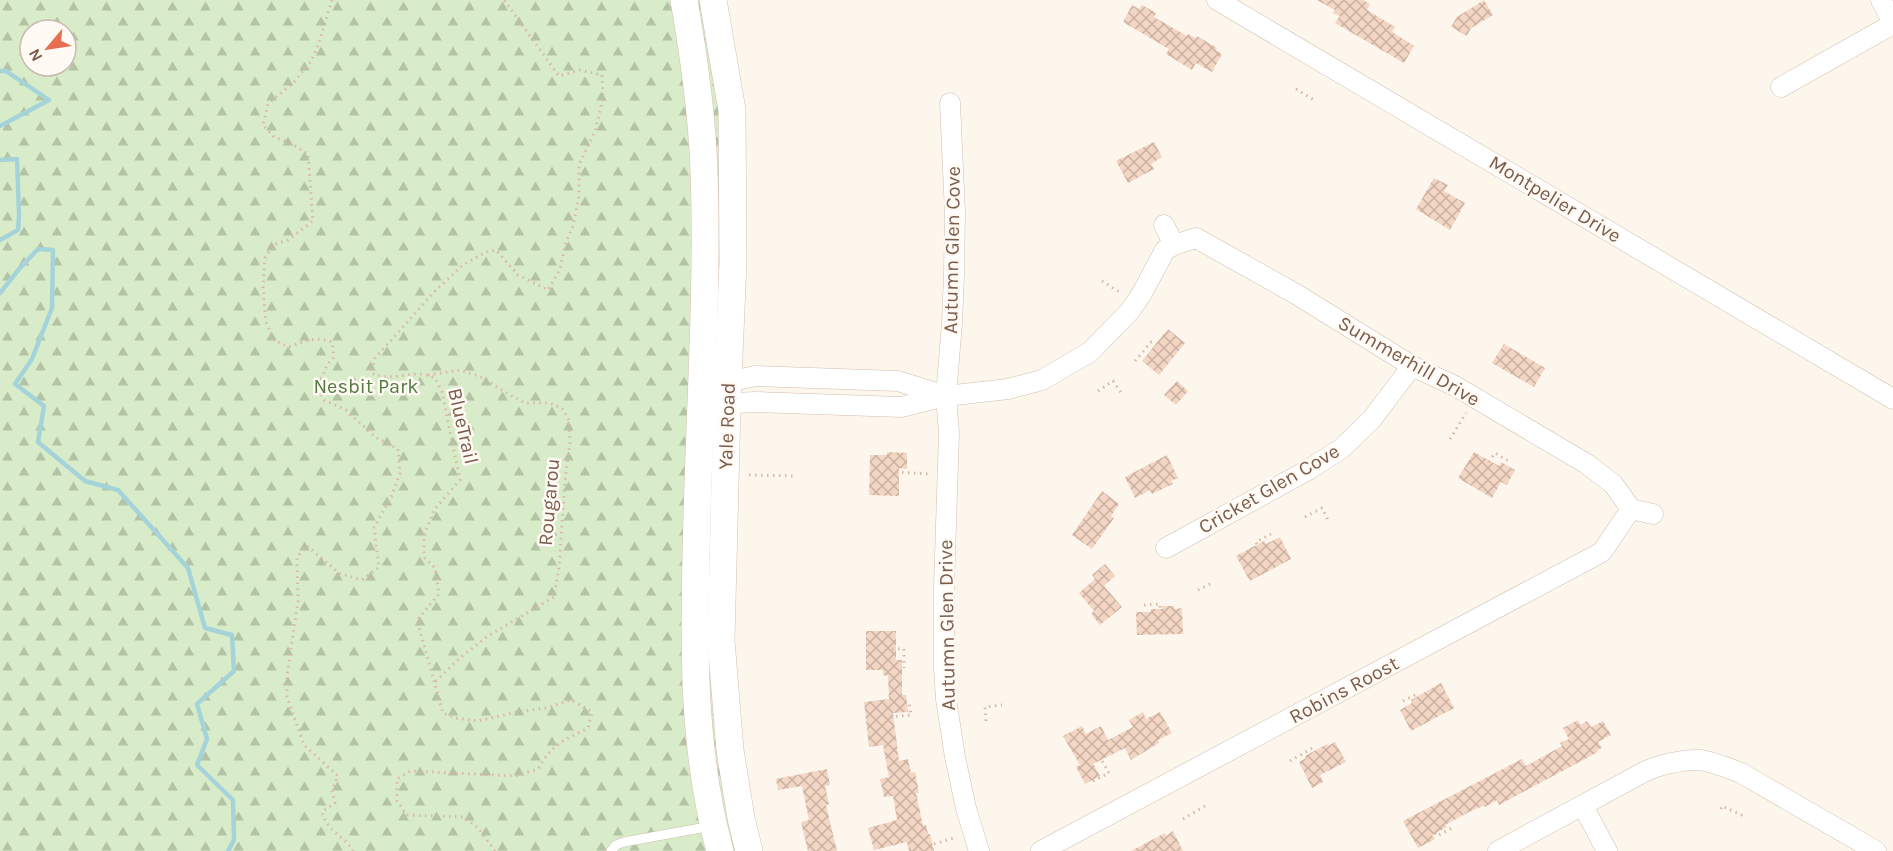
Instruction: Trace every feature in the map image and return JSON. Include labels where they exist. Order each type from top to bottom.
[{"type":"main road","name":"Yale Road","points":[[684,0],[699,99],[704,171],[705,281],[694,619],[700,736],[704,772],[717,838]]},
{"type":"main road","name":"Yale Road","points":[[713,0],[732,110],[733,261],[721,631],[723,681],[734,781],[749,851]]},
{"type":"street","name":"Montpelier Drive","points":[[1217,0],[1893,399]]},
{"type":"street","points":[[1781,87],[1893,24],[1881,0]]},
{"type":"street","name":"Autumn Glen Cove","points":[[946,396],[952,323],[955,213],[950,104]]},
{"type":"street","points":[[700,392],[728,394],[754,402],[902,407],[946,396],[1008,389],[1031,383],[1059,371],[1090,352],[1129,312],[1141,295],[1165,250],[1174,244],[1164,225]]},
{"type":"street","name":"Summerhill Drive","points":[[1174,244],[1196,238],[1213,246],[1412,366],[1455,386],[1587,464],[1613,484],[1631,509]]},
{"type":"street","name":"Cricket Glen Cove","points":[[1166,548],[1308,470],[1341,449],[1372,419],[1412,366]]},
{"type":"street","points":[[728,394],[755,376],[898,381],[946,396]]},
{"type":"street","name":"Autumn Glen Drive","points":[[946,396],[949,433],[944,587],[946,699],[958,775],[979,851]]},
{"type":"street","points":[[1631,509],[1653,514]]},
{"type":"street","name":"Robins Roost","points":[[1041,851],[1602,552],[1631,509]]},
{"type":"street","points":[[1498,851],[1653,768],[1699,760],[1741,773],[1876,851]]},
{"type":"street","points":[[1583,806],[1607,851]]},
{"type":"lane","points":[[611,851],[616,845],[624,842],[717,838]]},
{"type":"path","points":[[332,0],[319,44],[311,61],[295,81],[268,104],[263,125],[274,137],[308,154],[313,221],[288,240],[273,245],[265,258],[263,287],[266,322],[274,340],[289,347],[321,338],[332,342],[334,357],[327,365],[318,389],[324,400],[346,410],[375,437],[398,449],[400,473],[393,495],[374,528],[379,567],[362,580],[339,573],[307,546],[297,556],[298,601],[286,675],[287,697],[304,745],[338,776],[332,790],[334,803],[322,812],[325,824],[353,851]]},
{"type":"path","name":"BlueTrail","points":[[495,851],[478,828],[464,818],[407,815],[398,801],[397,779],[410,771],[515,776],[538,769],[556,744],[588,728],[592,712],[572,700],[546,708],[478,721],[455,718],[443,713],[417,620],[439,594],[435,568],[424,557],[424,536],[434,510],[460,480],[442,392],[435,378],[424,373],[383,378],[371,373],[375,358],[436,291],[463,265],[486,252],[496,250],[518,275],[548,290],[560,269],[579,196],[579,165],[595,131],[603,99],[602,75],[580,70],[559,76],[504,0]]},
{"type":"path","points":[[1296,89],[1314,100],[1312,102]]},
{"type":"path","points":[[1102,281],[1122,294]]},
{"type":"path","points":[[1135,361],[1151,342],[1153,343]]},
{"type":"path","name":"Rougarou","points":[[428,375],[460,370],[484,378],[525,403],[549,403],[562,408],[569,420],[570,442],[554,597],[488,636],[434,683]]},
{"type":"path","points":[[1098,391],[1113,381],[1122,394]]},
{"type":"path","points":[[1450,439],[1466,413]]},
{"type":"path","points":[[1489,462],[1494,453],[1510,462]]},
{"type":"path","points":[[896,472],[931,474]]},
{"type":"path","points":[[749,475],[794,476]]},
{"type":"path","points":[[1305,517],[1322,508],[1328,520]]},
{"type":"path","points":[[1257,544],[1256,542],[1271,534]]},
{"type":"path","points":[[1198,590],[1212,583],[1213,585]]},
{"type":"path","points":[[1144,605],[1160,604],[1160,608]]},
{"type":"path","points":[[892,649],[904,648],[904,668]]},
{"type":"path","points":[[1403,701],[1419,693]]},
{"type":"path","points":[[890,717],[910,715],[909,703]]},
{"type":"path","points":[[986,721],[985,707],[1002,705]]},
{"type":"path","points":[[1290,761],[1314,747],[1315,749]]},
{"type":"path","points":[[1093,781],[1109,773],[1102,761]]},
{"type":"path","points":[[1182,819],[1205,806],[1207,809]]},
{"type":"path","points":[[1720,809],[1722,806],[1746,817]]},
{"type":"path","points":[[1435,833],[1437,836],[1454,827]]},
{"type":"path","points":[[934,844],[957,837]]},
{"type":"green space","name":"Nesbit Park","points":[[0,0],[718,0],[726,672],[754,851],[0,851]]},
{"type":"building","points":[[1317,0],[1363,0],[1370,4],[1367,10],[1395,27],[1392,32],[1414,46],[1404,63],[1335,23],[1340,16],[1333,13],[1335,10]]},
{"type":"building","points":[[1484,0],[1493,15],[1471,28],[1467,36],[1451,27],[1457,17]]},
{"type":"building","points":[[1132,5],[1139,9],[1142,5],[1156,13],[1154,17],[1187,36],[1188,34],[1195,38],[1197,36],[1217,48],[1216,50],[1222,54],[1212,72],[1196,63],[1192,70],[1166,54],[1169,49],[1123,22]]},
{"type":"building","points":[[1154,142],[1162,157],[1151,164],[1154,169],[1128,183],[1116,161]]},
{"type":"building","points":[[1434,178],[1448,185],[1444,191],[1465,203],[1450,230],[1416,209]]},
{"type":"building","points":[[1168,329],[1185,343],[1159,375],[1142,361]]},
{"type":"building","points":[[1504,344],[1545,368],[1534,387],[1492,363]]},
{"type":"building","points":[[1177,381],[1188,391],[1176,405],[1164,395]]},
{"type":"building","points":[[887,452],[907,453],[907,469],[899,468],[899,496],[869,495],[870,455],[887,455]]},
{"type":"building","points":[[1474,452],[1499,466],[1501,462],[1515,470],[1507,485],[1501,482],[1492,498],[1458,478]]},
{"type":"building","points":[[1167,455],[1178,478],[1171,481],[1173,484],[1152,494],[1150,490],[1135,498],[1125,477]]},
{"type":"building","points":[[1102,491],[1119,504],[1111,516],[1114,518],[1092,549],[1072,535]]},
{"type":"building","points":[[1280,537],[1291,559],[1250,581],[1236,556],[1264,541],[1266,544]]},
{"type":"building","points":[[1105,564],[1115,576],[1104,586],[1122,607],[1100,625],[1091,614],[1094,611],[1079,593],[1095,579],[1092,575]]},
{"type":"building","points":[[1162,606],[1182,608],[1183,634],[1137,635],[1136,612],[1151,612],[1151,609],[1162,609]]},
{"type":"building","points":[[866,631],[896,631],[896,660],[902,660],[902,695],[906,695],[908,712],[893,713],[899,761],[908,759],[911,773],[915,772],[919,793],[916,793],[923,826],[926,825],[928,834],[930,834],[934,851],[909,851],[907,842],[874,850],[868,828],[897,820],[893,796],[884,797],[880,779],[889,777],[883,745],[869,747],[864,702],[889,699],[888,676],[883,675],[883,670],[866,670]]},
{"type":"building","points":[[1441,683],[1454,708],[1411,731],[1400,710],[1412,703],[1411,700]]},
{"type":"building","points":[[1143,712],[1146,719],[1160,712],[1172,733],[1158,740],[1159,743],[1131,760],[1125,748],[1093,764],[1100,776],[1085,784],[1076,767],[1080,765],[1063,736],[1082,726],[1086,734],[1101,726],[1108,740],[1133,727],[1129,720]]},
{"type":"building","points":[[1578,720],[1580,725],[1587,721],[1591,727],[1603,721],[1611,735],[1598,742],[1602,748],[1597,750],[1598,752],[1499,805],[1497,800],[1469,812],[1445,825],[1447,827],[1432,835],[1435,839],[1418,848],[1403,821],[1522,759],[1526,766],[1562,746],[1560,743],[1569,739],[1563,728]]},
{"type":"building","points":[[1335,742],[1346,762],[1320,775],[1323,782],[1312,788],[1299,762],[1306,758],[1305,756]]},
{"type":"building","points":[[827,769],[830,785],[825,786],[829,804],[826,805],[837,851],[808,851],[801,822],[809,820],[802,786],[778,790],[776,779]]},
{"type":"building","points":[[1173,831],[1183,851],[1131,851],[1165,833],[1166,836]]},
{"type":"waterway","points":[[0,71],[6,71],[49,100],[0,126]]},
{"type":"waterway","points":[[0,160],[17,159],[19,215],[18,230],[0,240]]},
{"type":"waterway","points":[[0,293],[38,249],[53,250],[52,308],[32,359],[15,384],[44,406],[38,442],[85,481],[118,490],[188,568],[205,628],[232,635],[234,671],[197,704],[207,739],[197,765],[233,800],[234,840],[228,851]]}]
